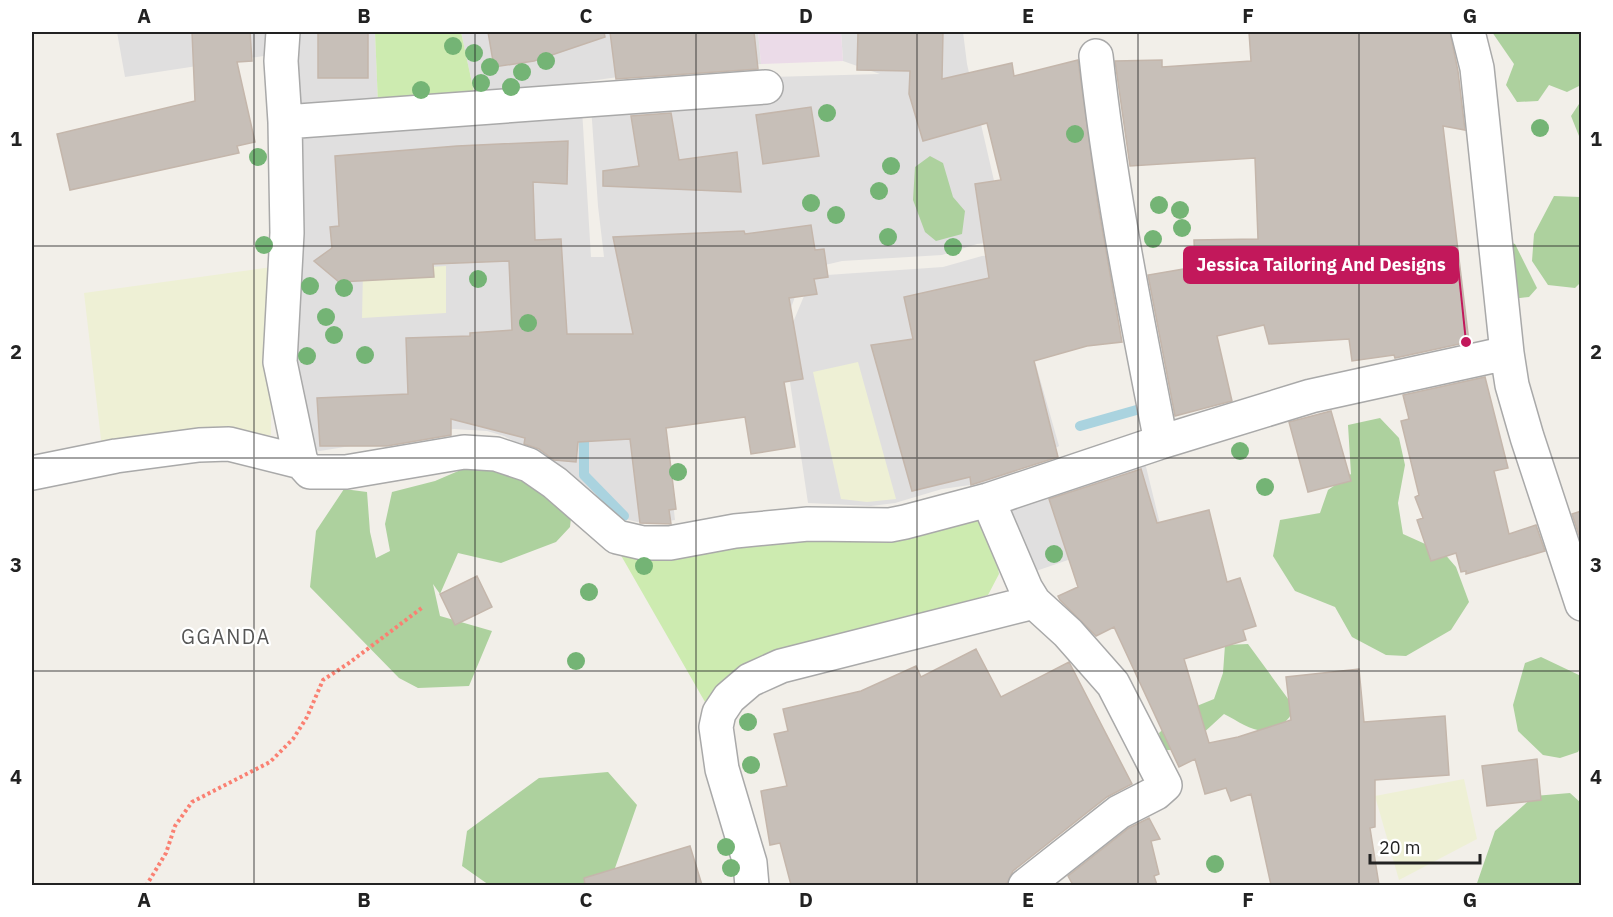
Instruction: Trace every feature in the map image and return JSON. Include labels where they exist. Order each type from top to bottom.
[{"type":"street","points":[[283,32],[281,61],[285,122],[287,233],[279,362],[301,462],[310,472],[324,474],[464,452],[496,454],[529,465],[538,471],[617,537],[643,543],[670,543],[735,531],[788,526],[890,525],[988,500],[1161,442],[1311,396],[1507,353]]},
{"type":"street","points":[[1468,32],[1477,68],[1512,385],[1581,604]]},
{"type":"street","points":[[1096,56],[1102,113],[1119,222],[1161,442]]},
{"type":"street","points":[[285,122],[766,87]]},
{"type":"street","points":[[32,473],[170,448],[229,444],[301,462]]},
{"type":"street","points":[[988,500],[1026,589],[1034,602],[1068,633],[1113,684],[1165,785],[1156,793],[1119,812],[1025,885]]},
{"type":"street","points":[[752,885],[750,863],[722,769],[716,727],[719,713],[729,698],[750,680],[781,666],[1034,602]]},
{"type":"path","points":[[146,885],[166,853],[175,826],[192,802],[270,762],[293,739],[307,717],[322,680],[349,663],[423,607]]},
{"type":"shaded area","points":[[117,32],[272,32],[270,55],[125,77]]},
{"type":"shaded area","points":[[295,32],[375,32],[378,104],[295,109]]},
{"type":"shaded area","points":[[461,32],[758,32],[761,64],[668,70],[475,97]]},
{"type":"shaded area","points":[[758,32],[841,32],[843,61],[761,64]]},
{"type":"shaded area","points":[[841,32],[963,32],[967,64],[1008,241],[977,244],[942,255],[842,261],[825,265],[827,275],[943,267],[982,256],[996,255],[1036,365],[1059,446],[998,481],[942,489],[895,503],[871,506],[808,503],[790,382],[741,389],[660,384],[675,520],[660,522],[637,522],[618,517],[544,457],[504,436],[487,431],[454,429],[320,451],[310,449],[290,324],[299,126],[581,93],[591,257],[604,257],[590,92],[740,78],[880,74],[843,61]],"holes":[[[798,289],[804,296],[794,320],[783,329]]]},
{"type":"shaded area","points":[[1139,438],[1161,528],[1036,571],[1016,536],[1009,504]]},
{"type":"green space","points":[[375,32],[461,32],[475,97],[378,104]]},
{"type":"green space","points":[[1492,32],[1581,32],[1581,85],[1567,92],[1549,85],[1538,101],[1517,102],[1506,85],[1514,64]]},
{"type":"green space","points":[[1581,101],[1582,140],[1581,141],[1571,116]]},
{"type":"green space","points":[[930,156],[943,163],[953,197],[965,211],[962,234],[936,241],[925,232],[913,200],[915,167]]},
{"type":"green space","points":[[1554,196],[1580,197],[1581,201],[1581,282],[1575,288],[1548,285],[1532,261],[1534,234]]},
{"type":"green space","points":[[1501,240],[1515,244],[1537,288],[1529,297],[1512,299]]},
{"type":"green space","points":[[446,266],[446,313],[362,318],[363,271]]},
{"type":"green space","points":[[272,267],[271,435],[167,438],[102,448],[84,293]]},
{"type":"green space","points":[[858,362],[896,499],[867,502],[841,499],[813,372]]},
{"type":"green space","points":[[1380,418],[1399,438],[1405,465],[1398,503],[1403,534],[1443,552],[1456,567],[1469,602],[1451,630],[1406,656],[1386,655],[1352,637],[1335,607],[1295,591],[1273,556],[1280,520],[1320,513],[1328,490],[1351,474],[1348,425]]},
{"type":"green space","points":[[477,463],[514,464],[572,509],[570,527],[556,542],[501,563],[458,553],[440,594],[433,584],[440,616],[492,631],[469,686],[418,688],[399,678],[310,587],[316,531],[344,489],[367,492],[370,532],[376,558],[390,551],[385,524],[392,492],[435,481]]},
{"type":"green space","points":[[973,503],[992,531],[999,574],[988,595],[756,663],[705,702],[607,531],[622,537]]},
{"type":"green space","points":[[1248,644],[1294,707],[1289,717],[1281,725],[1266,731],[1245,726],[1224,714],[1200,736],[1178,750],[1163,750],[1159,733],[1182,712],[1214,699],[1223,673],[1225,645]]},
{"type":"green space","points":[[1541,657],[1581,676],[1581,746],[1578,752],[1560,758],[1543,755],[1518,731],[1513,705],[1525,663]]},
{"type":"green space","points":[[608,772],[637,805],[615,868],[620,885],[489,885],[462,866],[467,831],[539,778]]},
{"type":"green space","points":[[1464,779],[1477,839],[1399,880],[1375,796]]},
{"type":"green space","points":[[1570,793],[1581,803],[1581,885],[1476,886],[1495,831],[1534,796]]},
{"type":"building","points":[[192,32],[250,32],[252,61],[237,62],[255,142],[237,146],[239,153],[70,190],[57,134],[195,101]]},
{"type":"building","points":[[318,32],[368,32],[368,78],[318,78]]},
{"type":"building","points":[[488,32],[604,32],[605,37],[534,61],[494,67]]},
{"type":"building","points":[[610,32],[754,32],[758,69],[616,79]]},
{"type":"building","points":[[858,32],[943,32],[942,79],[1012,63],[1014,76],[1078,60],[1098,205],[1122,342],[1087,346],[1034,361],[1058,457],[971,485],[970,477],[912,491],[871,345],[913,339],[904,297],[989,278],[975,184],[1001,180],[987,123],[923,141],[909,94],[910,71],[857,70]]},
{"type":"building","points":[[1249,32],[1450,32],[1458,71],[1465,130],[1443,126],[1469,342],[1395,358],[1394,355],[1352,361],[1349,339],[1269,344],[1264,325],[1217,336],[1232,401],[1175,416],[1148,275],[1195,267],[1194,240],[1258,239],[1255,158],[1130,166],[1115,61],[1162,60],[1162,67],[1251,61]]},
{"type":"building","points":[[811,107],[819,156],[763,164],[756,115]]},
{"type":"building","points":[[671,113],[679,160],[737,152],[741,192],[603,186],[603,171],[639,166],[631,116]]},
{"type":"building","points":[[568,141],[567,184],[533,182],[535,240],[561,239],[567,334],[633,334],[613,237],[744,231],[745,234],[811,225],[815,250],[824,249],[828,277],[814,279],[817,294],[789,298],[803,379],[784,382],[795,447],[751,454],[745,417],[666,428],[676,509],[669,510],[671,524],[640,523],[630,439],[578,442],[576,462],[554,460],[539,449],[524,444],[525,438],[451,419],[451,435],[387,446],[320,446],[317,398],[408,394],[406,338],[470,336],[470,333],[512,330],[509,261],[433,264],[434,277],[339,282],[314,261],[332,248],[330,227],[339,226],[335,156],[457,146]]},
{"type":"building","points":[[1485,377],[1508,468],[1494,471],[1509,534],[1536,525],[1545,551],[1466,574],[1466,571],[1461,572],[1456,553],[1431,561],[1417,520],[1423,518],[1415,497],[1419,495],[1401,421],[1409,419],[1403,395]]},
{"type":"building","points":[[1331,411],[1351,481],[1308,492],[1289,422]]},
{"type":"building","points":[[1141,469],[1157,523],[1209,510],[1227,582],[1240,578],[1256,626],[1243,630],[1246,640],[1184,659],[1209,743],[1238,737],[1291,720],[1286,677],[1359,669],[1364,722],[1445,716],[1449,775],[1375,780],[1375,827],[1370,828],[1379,885],[1271,885],[1251,794],[1231,801],[1226,788],[1205,794],[1195,759],[1179,767],[1114,627],[1096,636],[1060,600],[1058,596],[1078,587],[1049,499]]},
{"type":"building","points":[[1581,511],[1581,541],[1572,514]]},
{"type":"building","points":[[477,576],[492,607],[455,625],[440,594]]},
{"type":"building","points":[[976,649],[1001,697],[1069,662],[1132,784],[1107,797],[1013,871],[1007,883],[1002,885],[791,885],[780,843],[770,845],[761,791],[787,786],[774,734],[788,731],[783,709],[861,691],[916,666],[921,677]]},
{"type":"building","points":[[1537,759],[1541,800],[1487,806],[1482,766]]},
{"type":"building","points":[[1149,818],[1160,839],[1151,841],[1159,874],[1154,876],[1157,885],[1073,885],[1068,876],[1129,828]]},
{"type":"building","points":[[690,846],[702,885],[585,885],[584,878]]},
{"type":"waterway","points":[[1080,426],[1140,409]]},
{"type":"waterway","points":[[584,431],[584,475],[624,516]]},
{"type":"place","name":"Jessica Tailoring And Designs","points":[[1466,342]]},
{"type":"district","name":"GGANDA","points":[[226,637]]}]
